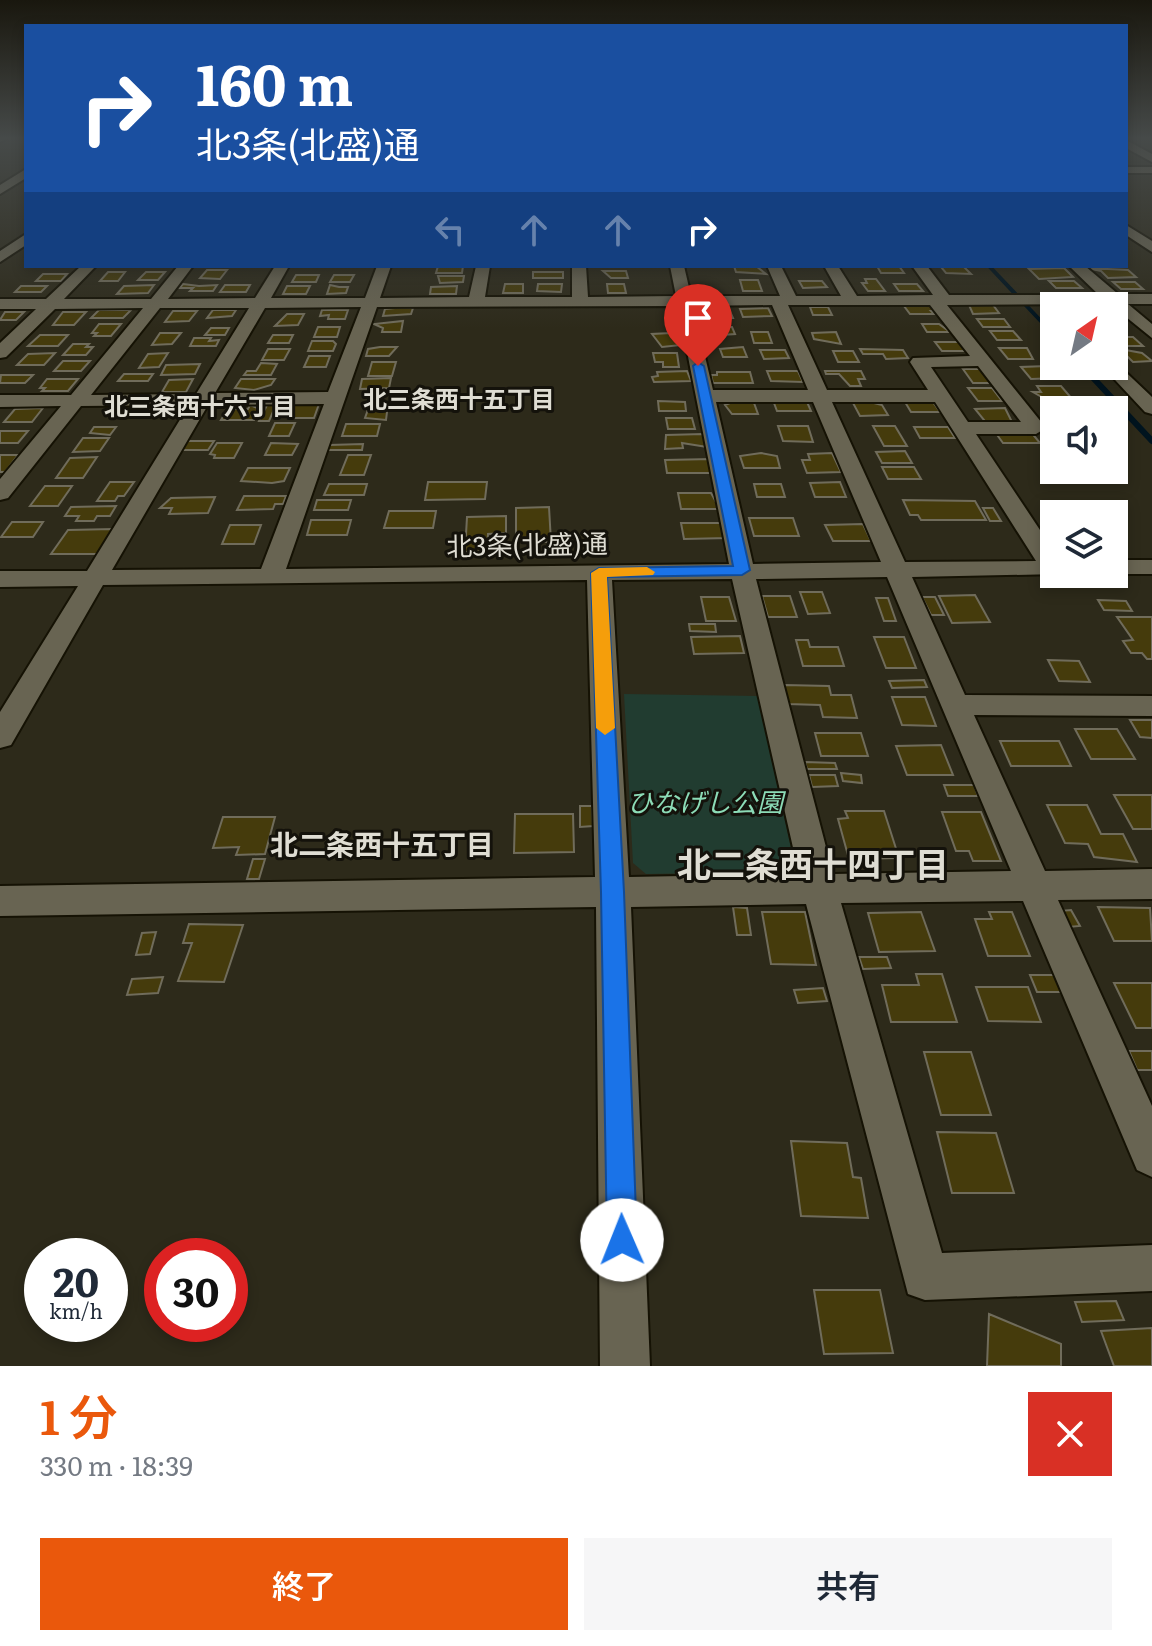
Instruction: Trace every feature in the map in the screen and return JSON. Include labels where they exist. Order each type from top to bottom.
[{"type":"street","points":[[1128,230],[1152,248]]},
{"type":"street","points":[[0,258],[24,240]]},
{"type":"street","points":[[0,353],[87,268]]},
{"type":"street","points":[[0,493],[184,268]]},
{"type":"street","points":[[0,737],[281,268]]},
{"type":"street","points":[[271,575],[383,268]]},
{"type":"street","points":[[476,301],[483,268]]},
{"type":"street","points":[[579,268],[580,301]]},
{"type":"street","points":[[677,268],[742,570],[820,891],[925,1277],[1152,1268]]},
{"type":"street","points":[[775,268],[820,396],[1152,1155]]},
{"type":"street","points":[[832,268],[851,299]]},
{"type":"street","points":[[920,268],[983,361],[1036,428],[960,428]]},
{"type":"street","points":[[1078,268],[1105,292]]},
{"type":"street","points":[[0,304],[1040,299]]},
{"type":"street","points":[[1128,299],[1152,299]]},
{"type":"street","points":[[1128,312],[1152,333]]},
{"type":"street","points":[[983,361],[919,362],[1040,548]]},
{"type":"street","points":[[1125,380],[1152,408]]},
{"type":"street","points":[[704,396],[940,396]]},
{"type":"street","points":[[0,401],[337,398]]},
{"type":"street","points":[[1128,567],[1152,567]]},
{"type":"street","name":"北3条(北盛)通","points":[[0,579],[1040,568]]},
{"type":"street","points":[[599,573],[613,892],[625,1366]]},
{"type":"street","points":[[956,705],[1152,706]]},
{"type":"street","points":[[0,901],[1152,884]]},
{"type":"green space","name":"ひなげし公園","points":[[624,694],[758,696],[794,862],[788,872],[646,874],[633,863]]},
{"type":"building","points":[[437,268],[463,268],[462,273],[436,273]]},
{"type":"building","points":[[735,268],[758,268],[766,274],[736,272]]},
{"type":"building","points":[[878,268],[900,268],[904,273],[881,273]]},
{"type":"building","points":[[942,268],[965,268],[971,274],[946,273]]},
{"type":"building","points":[[1064,268],[1073,277],[1039,279],[1029,269]]},
{"type":"building","points":[[1087,268],[1128,270],[1136,277],[1108,278],[1101,271]]},
{"type":"building","points":[[207,270],[227,270],[220,279],[200,278]]},
{"type":"building","points":[[603,271],[626,271],[628,278],[611,278]]},
{"type":"building","points":[[108,272],[125,272],[118,281],[100,281]]},
{"type":"building","points":[[146,272],[165,272],[158,280],[138,280]]},
{"type":"building","points":[[533,272],[563,272],[563,278],[533,278]]},
{"type":"building","points":[[43,274],[67,274],[61,281],[36,281]]},
{"type":"building","points":[[296,275],[319,275],[316,282],[292,282]]},
{"type":"building","points":[[334,275],[354,275],[350,282],[330,282]]},
{"type":"building","points":[[438,276],[464,276],[463,282],[440,283]]},
{"type":"building","points":[[865,279],[876,279],[885,291],[868,291],[862,283],[867,283]]},
{"type":"building","points":[[740,280],[758,280],[762,291],[743,291]]},
{"type":"building","points":[[799,281],[822,281],[827,287],[803,288]]},
{"type":"building","points":[[1049,281],[1074,281],[1082,288],[1056,288]]},
{"type":"building","points":[[1113,282],[1135,282],[1143,289],[1121,289]]},
{"type":"building","points":[[183,284],[217,285],[213,291],[190,291],[193,288],[180,288]]},
{"type":"building","points":[[505,284],[523,284],[523,293],[503,293]]},
{"type":"building","points":[[538,284],[562,284],[561,292],[537,291]]},
{"type":"building","points":[[607,284],[624,284],[626,293],[608,293]]},
{"type":"building","points":[[894,284],[917,284],[923,291],[899,291]]},
{"type":"building","points":[[154,285],[148,293],[117,294],[124,286]]},
{"type":"building","points":[[225,285],[250,285],[246,292],[220,292]]},
{"type":"building","points":[[330,285],[348,287],[346,293],[327,294]]},
{"type":"building","points":[[21,286],[47,286],[41,292],[15,292]]},
{"type":"building","points":[[287,286],[310,286],[306,294],[283,294]]},
{"type":"building","points":[[457,286],[456,294],[430,294],[431,287]]},
{"type":"building","points":[[969,305],[993,305],[999,313],[973,314]]},
{"type":"building","points":[[904,306],[931,306],[935,311],[931,311],[934,314],[910,314]]},
{"type":"building","points":[[810,307],[828,307],[832,315],[813,315]]},
{"type":"building","points":[[413,308],[411,314],[383,316],[385,309]]},
{"type":"building","points":[[768,308],[772,316],[743,317],[740,309]]},
{"type":"building","points":[[709,309],[729,309],[733,318],[712,318]]},
{"type":"building","points":[[99,310],[131,310],[123,318],[91,318]]},
{"type":"building","points":[[213,310],[236,310],[232,316],[207,318]]},
{"type":"building","points":[[322,310],[348,310],[345,319],[328,319],[329,315],[320,316]]},
{"type":"building","points":[[173,311],[197,311],[189,321],[165,322]]},
{"type":"building","points":[[5,312],[24,312],[16,320],[0,320]]},
{"type":"building","points":[[63,312],[86,312],[74,325],[53,325]]},
{"type":"building","points":[[287,314],[304,314],[298,325],[275,326]]},
{"type":"building","points":[[977,319],[1004,319],[1010,327],[983,327]]},
{"type":"building","points":[[403,321],[401,332],[382,332],[383,328],[374,324]]},
{"type":"building","points":[[99,324],[121,324],[111,336],[94,336],[97,333],[92,333]]},
{"type":"building","points":[[922,324],[939,324],[950,332],[927,332]]},
{"type":"building","points":[[318,327],[340,327],[337,337],[314,337]]},
{"type":"building","points":[[705,327],[732,327],[735,334],[707,336]]},
{"type":"building","points":[[211,328],[229,328],[225,335],[205,335]]},
{"type":"building","points":[[990,331],[1013,331],[1021,340],[997,340]]},
{"type":"building","points":[[751,332],[768,332],[772,343],[754,343]]},
{"type":"building","points":[[836,332],[841,344],[814,339],[812,333]]},
{"type":"building","points":[[160,333],[181,333],[172,344],[152,345]]},
{"type":"building","points":[[671,333],[681,345],[662,347],[652,334]]},
{"type":"building","points":[[40,335],[68,335],[58,346],[28,346]]},
{"type":"building","points":[[273,335],[293,335],[289,343],[268,343]]},
{"type":"building","points":[[1128,337],[1133,337],[1143,346],[1128,346]]},
{"type":"building","points":[[194,338],[219,340],[216,346],[190,346]]},
{"type":"building","points":[[312,341],[333,341],[336,344],[333,351],[308,351]]},
{"type":"building","points":[[935,342],[959,342],[965,351],[942,351]]},
{"type":"building","points":[[73,344],[93,347],[86,355],[63,355]]},
{"type":"building","points":[[397,347],[389,356],[366,356],[368,349]]},
{"type":"building","points":[[743,347],[747,357],[723,357],[720,349]]},
{"type":"building","points":[[999,348],[1027,348],[1033,359],[1008,359]]},
{"type":"building","points":[[268,349],[290,349],[284,360],[262,360]]},
{"type":"building","points":[[860,349],[903,350],[908,358],[886,359],[883,354],[863,354]]},
{"type":"building","points":[[760,350],[785,350],[789,358],[764,359]]},
{"type":"building","points":[[1128,350],[1142,353],[1152,361],[1133,362],[1128,357]]},
{"type":"building","points":[[833,351],[853,351],[859,362],[838,362]]},
{"type":"building","points":[[55,353],[44,365],[17,365],[28,354]]},
{"type":"building","points":[[168,353],[159,367],[139,368],[148,354]]},
{"type":"building","points":[[653,353],[677,353],[679,367],[663,367],[663,362],[655,362]]},
{"type":"building","points":[[309,356],[330,356],[326,367],[304,367]]},
{"type":"building","points":[[63,361],[90,361],[81,371],[54,371]]},
{"type":"building","points":[[372,362],[396,362],[392,376],[368,376]]},
{"type":"building","points":[[261,363],[277,364],[271,375],[244,375],[247,371],[256,371]]},
{"type":"building","points":[[200,364],[195,374],[161,375],[166,365]]},
{"type":"building","points":[[1040,366],[1040,379],[1031,379],[1021,367]]},
{"type":"building","points":[[963,369],[982,369],[993,383],[973,383]]},
{"type":"building","points":[[687,371],[691,381],[654,382],[652,377],[658,376],[657,372]]},
{"type":"building","points":[[767,371],[798,371],[803,382],[771,381]]},
{"type":"building","points":[[825,371],[861,371],[865,379],[858,379],[861,386],[850,386],[839,374],[826,374]]},
{"type":"building","points":[[717,372],[750,372],[753,383],[713,383],[711,375],[717,375]]},
{"type":"building","points":[[124,374],[153,374],[148,381],[118,381]]},
{"type":"building","points":[[1,375],[33,375],[25,383],[0,383]]},
{"type":"building","points":[[391,378],[389,388],[360,389],[362,379]]},
{"type":"building","points":[[47,379],[78,379],[68,391],[42,391],[45,388],[40,388]]},
{"type":"building","points":[[193,379],[186,392],[162,392],[169,380]]},
{"type":"building","points":[[241,379],[275,379],[271,385],[254,390],[235,388]]},
{"type":"building","points":[[1037,386],[1061,386],[1070,396],[1040,396],[1033,392],[1041,392]]},
{"type":"building","points":[[968,388],[992,388],[1002,401],[978,401]]},
{"type":"building","points":[[658,401],[685,402],[686,411],[659,411]]},
{"type":"building","points":[[807,402],[811,411],[777,411],[774,403]]},
{"type":"building","points":[[905,402],[933,402],[940,412],[911,412]]},
{"type":"building","points":[[754,403],[758,414],[732,414],[725,405]]},
{"type":"building","points":[[853,403],[882,405],[888,415],[860,416]]},
{"type":"building","points":[[319,404],[314,418],[288,418],[293,405]]},
{"type":"building","points":[[370,404],[388,404],[386,420],[365,418]]},
{"type":"building","points":[[250,405],[260,409],[254,420],[221,420],[228,409],[248,409]]},
{"type":"building","points":[[267,405],[276,405],[269,421],[259,421]]},
{"type":"building","points":[[43,408],[32,422],[4,422],[15,409]]},
{"type":"building","points":[[1005,408],[1013,424],[988,425],[975,409]]},
{"type":"building","points":[[666,418],[692,418],[695,429],[668,429]]},
{"type":"building","points":[[275,423],[295,423],[289,436],[269,436]]},
{"type":"building","points":[[346,424],[380,424],[377,436],[342,436]]},
{"type":"building","points":[[778,426],[808,426],[813,442],[783,441]]},
{"type":"building","points":[[873,426],[895,426],[907,446],[884,446]]},
{"type":"building","points":[[94,427],[116,427],[110,435],[90,433]]},
{"type":"building","points":[[914,427],[948,427],[955,438],[920,438]]},
{"type":"building","points":[[0,431],[28,431],[18,443],[0,443]]},
{"type":"building","points":[[995,432],[1031,432],[1040,443],[1003,443]]},
{"type":"building","points":[[703,434],[707,447],[682,443],[683,448],[665,449],[666,435]]},
{"type":"building","points":[[83,438],[109,438],[100,451],[73,452]]},
{"type":"building","points":[[188,441],[214,441],[208,450],[182,450]]},
{"type":"building","points":[[217,443],[242,443],[234,458],[214,458],[215,455],[210,454]]},
{"type":"building","points":[[271,443],[298,444],[292,455],[265,455]]},
{"type":"building","points":[[363,444],[362,450],[328,450],[329,445]]},
{"type":"building","points":[[905,451],[912,463],[882,463],[876,452]]},
{"type":"building","points":[[761,453],[777,456],[780,468],[744,468],[740,456]]},
{"type":"building","points":[[832,453],[841,472],[807,473],[802,460],[810,460],[808,454]]},
{"type":"building","points":[[0,455],[18,455],[5,472],[0,472]]},
{"type":"building","points":[[348,455],[371,455],[364,475],[340,475]]},
{"type":"building","points":[[97,457],[83,478],[56,478],[70,458]]},
{"type":"building","points":[[712,459],[715,473],[667,473],[665,460]]},
{"type":"building","points":[[882,467],[914,467],[921,479],[888,479]]},
{"type":"building","points":[[248,468],[290,468],[284,481],[272,483],[241,481]]},
{"type":"building","points":[[110,482],[134,482],[124,496],[118,496],[115,501],[97,501]]},
{"type":"building","points":[[428,482],[487,482],[485,499],[425,500]]},
{"type":"building","points":[[840,482],[846,497],[815,497],[810,483]]},
{"type":"building","points":[[329,484],[367,484],[364,495],[324,495]]},
{"type":"building","points":[[754,484],[781,484],[785,497],[757,497]]},
{"type":"building","points":[[45,486],[72,486],[58,506],[30,506]]},
{"type":"building","points":[[678,493],[711,493],[720,509],[681,509]]},
{"type":"building","points":[[244,496],[286,496],[283,504],[275,504],[273,509],[237,510]]},
{"type":"building","points":[[215,497],[208,513],[169,514],[172,508],[160,508],[171,498]]},
{"type":"building","points":[[317,500],[351,500],[348,510],[314,510]]},
{"type":"building","points":[[903,500],[975,501],[986,520],[921,520],[918,515],[910,515]]},
{"type":"building","points":[[116,506],[110,516],[97,516],[94,521],[76,521],[79,516],[65,516],[71,507]]},
{"type":"building","points":[[549,507],[551,542],[516,542],[516,508]]},
{"type":"building","points":[[983,508],[993,508],[1001,521],[990,521]]},
{"type":"building","points":[[389,511],[436,511],[433,528],[384,528]]},
{"type":"building","points":[[506,516],[506,533],[488,534],[487,551],[465,552],[467,517]]},
{"type":"building","points":[[749,518],[793,518],[799,536],[754,536]]},
{"type":"building","points":[[311,520],[351,520],[347,535],[307,535]]},
{"type":"building","points":[[12,522],[43,522],[33,537],[1,537]]},
{"type":"building","points":[[681,523],[724,523],[728,538],[684,539]]},
{"type":"building","points":[[863,524],[871,541],[833,541],[825,525]]},
{"type":"building","points":[[230,525],[261,525],[254,544],[222,544]]},
{"type":"building","points":[[113,529],[98,554],[51,554],[68,530]]},
{"type":"building","points":[[800,592],[822,592],[830,613],[808,614]]},
{"type":"building","points":[[975,595],[990,622],[952,623],[939,596]]},
{"type":"building","points":[[762,596],[790,596],[797,617],[768,617]]},
{"type":"building","points":[[701,597],[729,597],[736,621],[706,621]]},
{"type":"building","points":[[922,597],[935,597],[944,615],[931,615]]},
{"type":"building","points":[[876,598],[888,598],[896,621],[884,621]]},
{"type":"building","points":[[1098,600],[1126,601],[1132,611],[1104,610]]},
{"type":"building","points":[[1117,617],[1152,617],[1152,659],[1147,659],[1142,653],[1131,653],[1123,641],[1133,640]]},
{"type":"building","points":[[689,624],[715,624],[716,632],[690,631]]},
{"type":"building","points":[[740,636],[744,653],[694,654],[691,637]]},
{"type":"building","points":[[874,637],[904,637],[916,668],[886,668]]},
{"type":"building","points":[[796,640],[808,640],[810,647],[838,647],[844,666],[803,666]]},
{"type":"building","points":[[1048,660],[1079,661],[1090,682],[1059,681]]},
{"type":"building","points":[[924,680],[927,687],[892,688],[889,681]]},
{"type":"building","points":[[784,685],[829,686],[831,695],[851,695],[857,718],[823,717],[820,705],[788,704]]},
{"type":"building","points":[[892,697],[925,697],[936,726],[902,725]]},
{"type":"building","points":[[1130,720],[1152,720],[1152,738],[1140,737]]},
{"type":"building","points":[[1075,729],[1117,729],[1135,759],[1091,759]]},
{"type":"building","points":[[815,733],[861,733],[868,756],[821,756]]},
{"type":"building","points":[[1000,741],[1059,741],[1071,766],[1011,766]]},
{"type":"building","points":[[941,745],[953,775],[907,775],[896,746]]},
{"type":"building","points":[[805,762],[835,763],[837,769],[807,769]]},
{"type":"building","points":[[841,773],[861,775],[862,783],[843,781]]},
{"type":"building","points":[[809,775],[835,775],[838,786],[812,787]]},
{"type":"building","points":[[944,785],[974,785],[978,796],[948,796]]},
{"type":"building","points":[[1114,795],[1152,795],[1152,829],[1133,829]]},
{"type":"building","points":[[1047,805],[1087,805],[1101,834],[1123,834],[1137,862],[1094,857],[1088,844],[1065,843]]},
{"type":"building","points":[[580,806],[592,806],[593,826],[580,827]]},
{"type":"building","points":[[845,811],[884,811],[899,858],[849,859],[838,819],[848,818]]},
{"type":"building","points":[[942,812],[981,812],[1001,861],[973,861],[969,851],[956,851]]},
{"type":"building","points":[[515,814],[573,814],[574,852],[514,853]]},
{"type":"building","points":[[223,817],[275,817],[265,854],[236,855],[239,847],[213,848]]},
{"type":"building","points":[[253,859],[265,859],[259,879],[247,879]]},
{"type":"building","points":[[733,907],[747,908],[751,935],[737,935]]},
{"type":"building","points":[[1098,907],[1150,908],[1152,941],[1114,941]]},
{"type":"building","points":[[1071,910],[1080,926],[1068,927],[1059,911]]},
{"type":"building","points":[[762,912],[805,912],[816,965],[771,964]]},
{"type":"building","points":[[921,912],[935,951],[879,952],[868,913]]},
{"type":"building","points":[[989,912],[1012,912],[1030,956],[988,956],[975,919],[992,919]]},
{"type":"building","points":[[189,924],[243,925],[224,982],[178,981],[192,943],[183,943]]},
{"type":"building","points":[[156,932],[150,954],[136,955],[142,933]]},
{"type":"building","points":[[859,957],[887,957],[891,968],[863,969]]},
{"type":"building","points":[[916,974],[942,974],[957,1022],[891,1022],[882,985],[919,985]]},
{"type":"building","points":[[1030,975],[1054,975],[1062,992],[1037,992]]},
{"type":"building","points":[[163,977],[158,993],[127,995],[132,979]]},
{"type":"building","points":[[1114,983],[1152,983],[1152,1028],[1136,1028]]},
{"type":"building","points":[[976,987],[1028,987],[1041,1022],[988,1021]]},
{"type":"building","points":[[823,988],[827,1001],[798,1003],[794,990]]},
{"type":"building","points":[[1129,1051],[1152,1051],[1152,1070],[1137,1070]]},
{"type":"building","points":[[924,1052],[971,1052],[991,1115],[941,1115]]},
{"type":"building","points":[[937,1132],[996,1133],[1014,1193],[952,1193]]},
{"type":"building","points":[[791,1141],[847,1143],[853,1177],[861,1178],[868,1218],[801,1216]]},
{"type":"building","points":[[814,1290],[880,1290],[893,1353],[824,1354]]},
{"type":"building","points":[[1116,1301],[1124,1320],[1082,1322],[1075,1302]]},
{"type":"building","points":[[989,1314],[1061,1344],[1061,1366],[987,1366]]},
{"type":"building","points":[[1152,1328],[1152,1366],[1114,1366],[1101,1331]]},
{"type":"waterway","points":[[991,268],[1040,320]]},
{"type":"waterway","points":[[1095,380],[1152,441]]},
{"type":"slow traffic","points":[[605,728],[599,573],[647,572]]},
{"type":"district","name":"北三条西十五丁目","points":[[459,397]]},
{"type":"district","name":"北三条西十六丁目","points":[[200,404]]},
{"type":"district","name":"北二条西十五丁目","points":[[382,843]]},
{"type":"district","name":"北二条西十四丁目","points":[[813,862]]},
{"type":"route","points":[[622,1240],[613,892],[599,573],[742,570],[698,366]]}]
